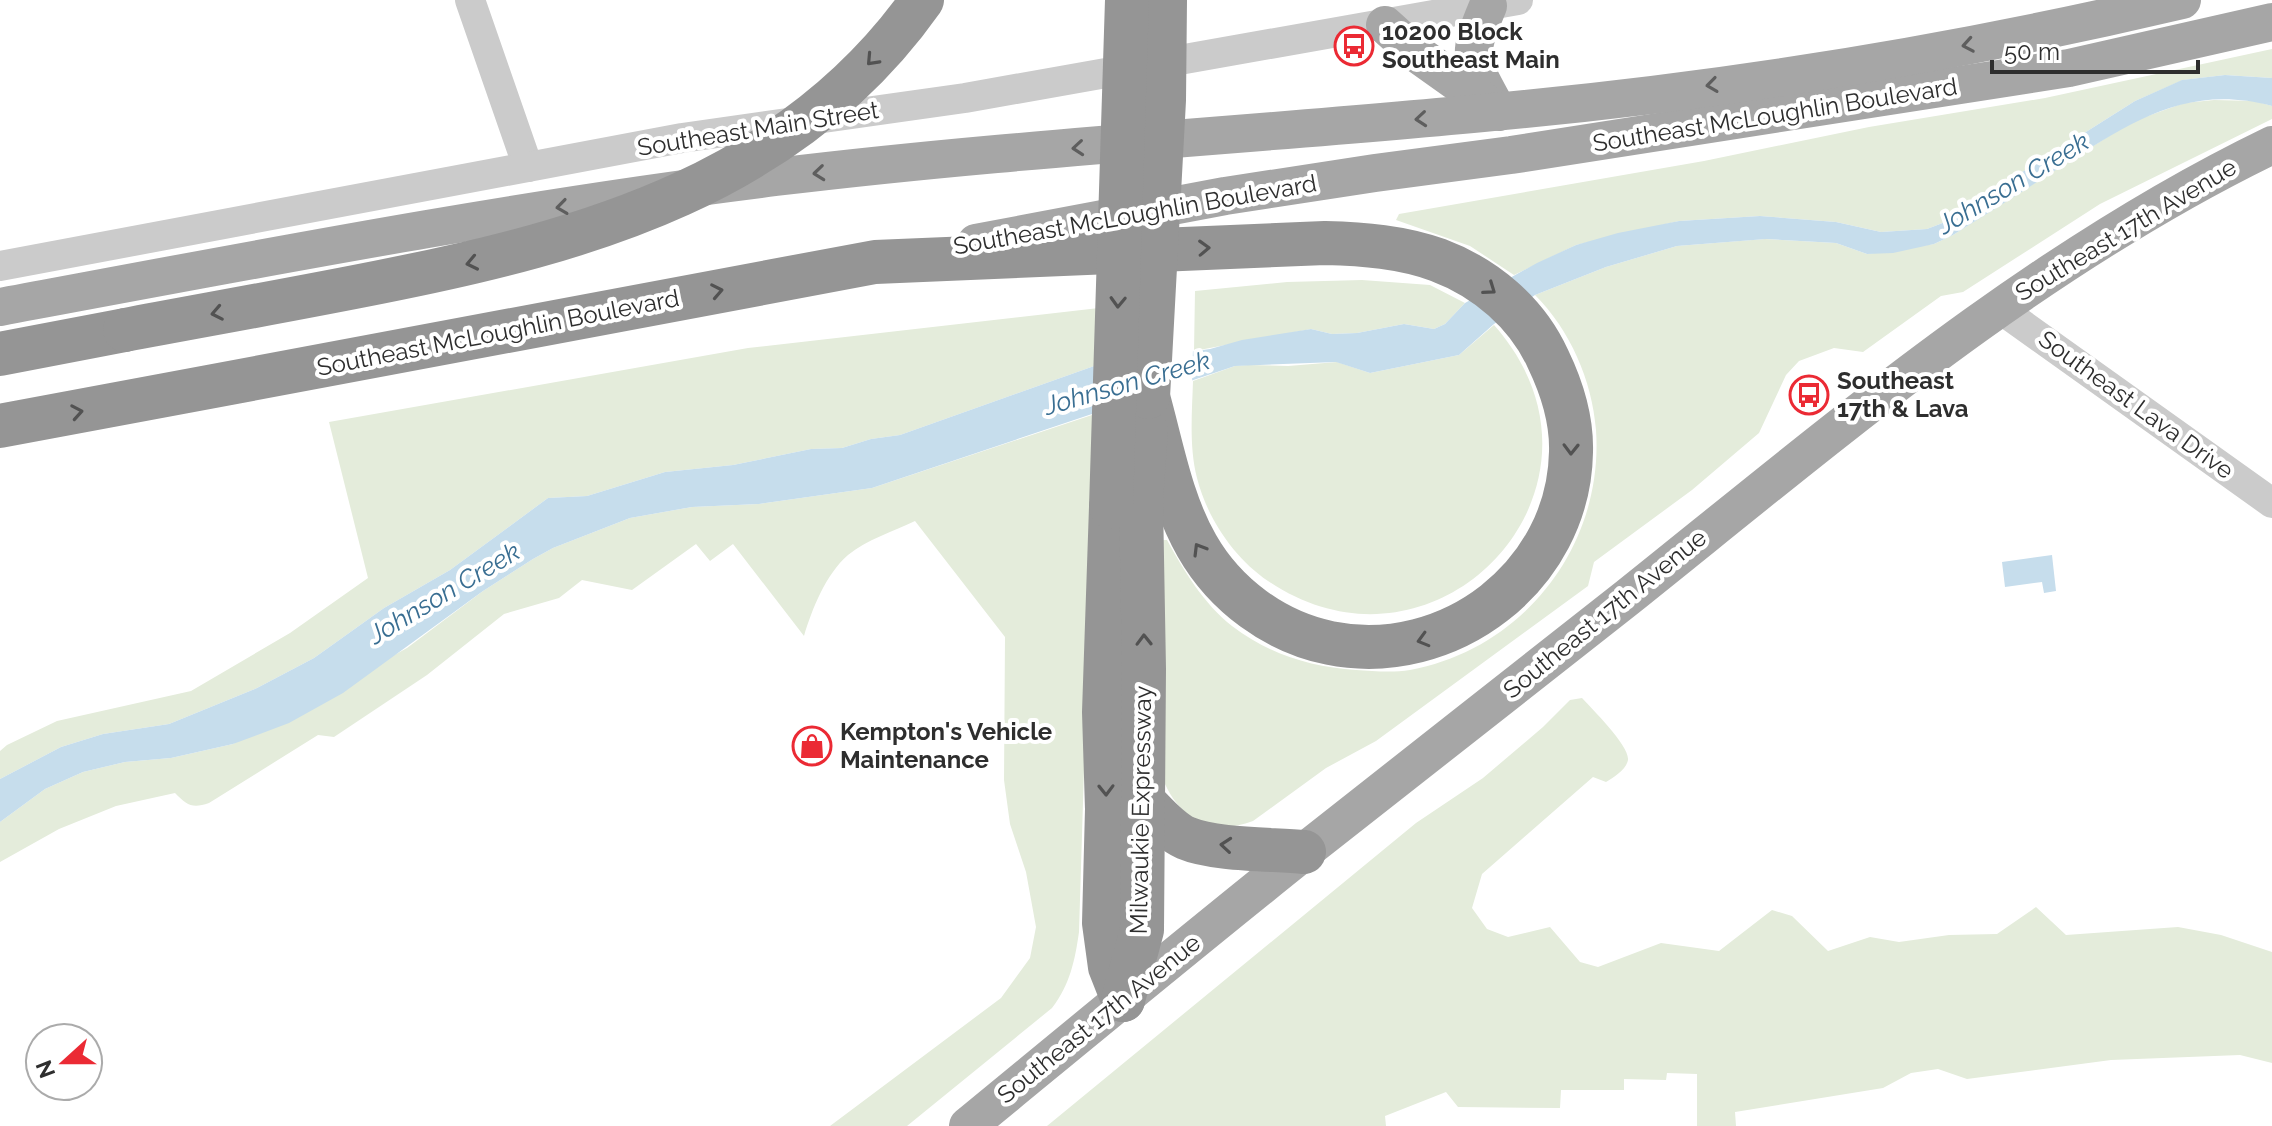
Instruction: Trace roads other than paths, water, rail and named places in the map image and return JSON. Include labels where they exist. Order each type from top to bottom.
[{"type":"highway","points":[[0,354],[495,258],[603,227],[663,203],[774,144],[825,106],[882,50],[922,0]]},
{"type":"highway","name":"Milwaukie Expressway","points":[[1123,1000],[1142,930],[1144,802],[1142,501],[1127,0]]},
{"type":"highway","points":[[875,262],[1325,243],[1391,248],[1421,254],[1463,272],[1502,297],[1534,332],[1555,373],[1568,412],[1571,452],[1566,493],[1552,531],[1531,567],[1502,599],[1468,622],[1430,638],[1388,647],[1346,646],[1306,637],[1269,619],[1237,596],[1210,566],[1189,531],[1142,501],[1148,397],[1164,100],[1165,0]]},
{"type":"highway","name":"Southeast McLoughlin Boulevard","points":[[0,426],[875,262]]},
{"type":"highway","name":"Milwaukie Expressway","points":[[1123,1000],[1110,967],[1104,923],[1107,809],[1104,712],[1142,501]]},
{"type":"highway","points":[[1144,802],[1186,838],[1211,844],[1304,852]]},
{"type":"main road","name":"Southeast McLoughlin Boulevard","points":[[0,307],[532,211],[763,179],[1076,148],[1499,112],[1869,63],[2051,30],[2182,0]]},
{"type":"main road","points":[[1499,112],[1476,72],[1472,57],[1474,40],[1503,3]]},
{"type":"main road","name":"Southeast McLoughlin Boulevard","points":[[875,262],[1225,196],[1526,153],[2069,68],[2217,37],[2272,22]]},
{"type":"main road","points":[[1385,25],[1416,53],[1499,112]]},
{"type":"main road","name":"Southeast 17th Avenue","points":[[968,1126],[1304,852],[1869,402],[1999,308],[2100,241],[2191,186],[2272,145]]},
{"type":"street","points":[[470,0],[528,167]]},
{"type":"street","name":"Southeast Main Street","points":[[0,266],[682,138],[965,98],[1503,3]]},
{"type":"street","name":"Southeast Lava Drive","points":[[1999,308],[2272,503]]},
{"type":"water","name":"Johnson Creek","points":[[2225,75],[2272,78],[2272,106],[2241,100],[2213,100],[2161,111],[2112,135],[1934,244],[1893,253],[1867,254],[1836,243],[1766,239],[1677,246],[1606,267],[1535,295],[1494,324],[1459,355],[1370,373],[1336,362],[1235,366],[872,488],[759,504],[692,507],[630,518],[533,559],[483,591],[343,693],[289,723],[233,744],[83,772],[45,789],[0,822],[0,779],[61,747],[103,734],[169,724],[257,688],[314,658],[384,608],[450,570],[548,498],[587,496],[665,472],[733,465],[811,449],[842,448],[871,439],[900,435],[1097,365],[1210,349],[1242,340],[1311,329],[1332,334],[1357,333],[1404,324],[1434,329],[1445,324],[1465,303],[1576,245],[1679,221],[1760,216],[1836,222],[1881,232],[1927,229],[1953,219],[2135,101],[2182,80]]},
{"type":"water","points":[[2052,555],[2056,591],[2044,593],[2042,582],[2005,587],[2002,562]]},
{"type":"place","name":"10200 Block Southeast Main","points":[[1354,46]]},
{"type":"place","name":"Southeast 17th & Lava","points":[[1809,395]]},
{"type":"place","name":"Kempton's Vehicle Maintenance","points":[[812,746]]}]
